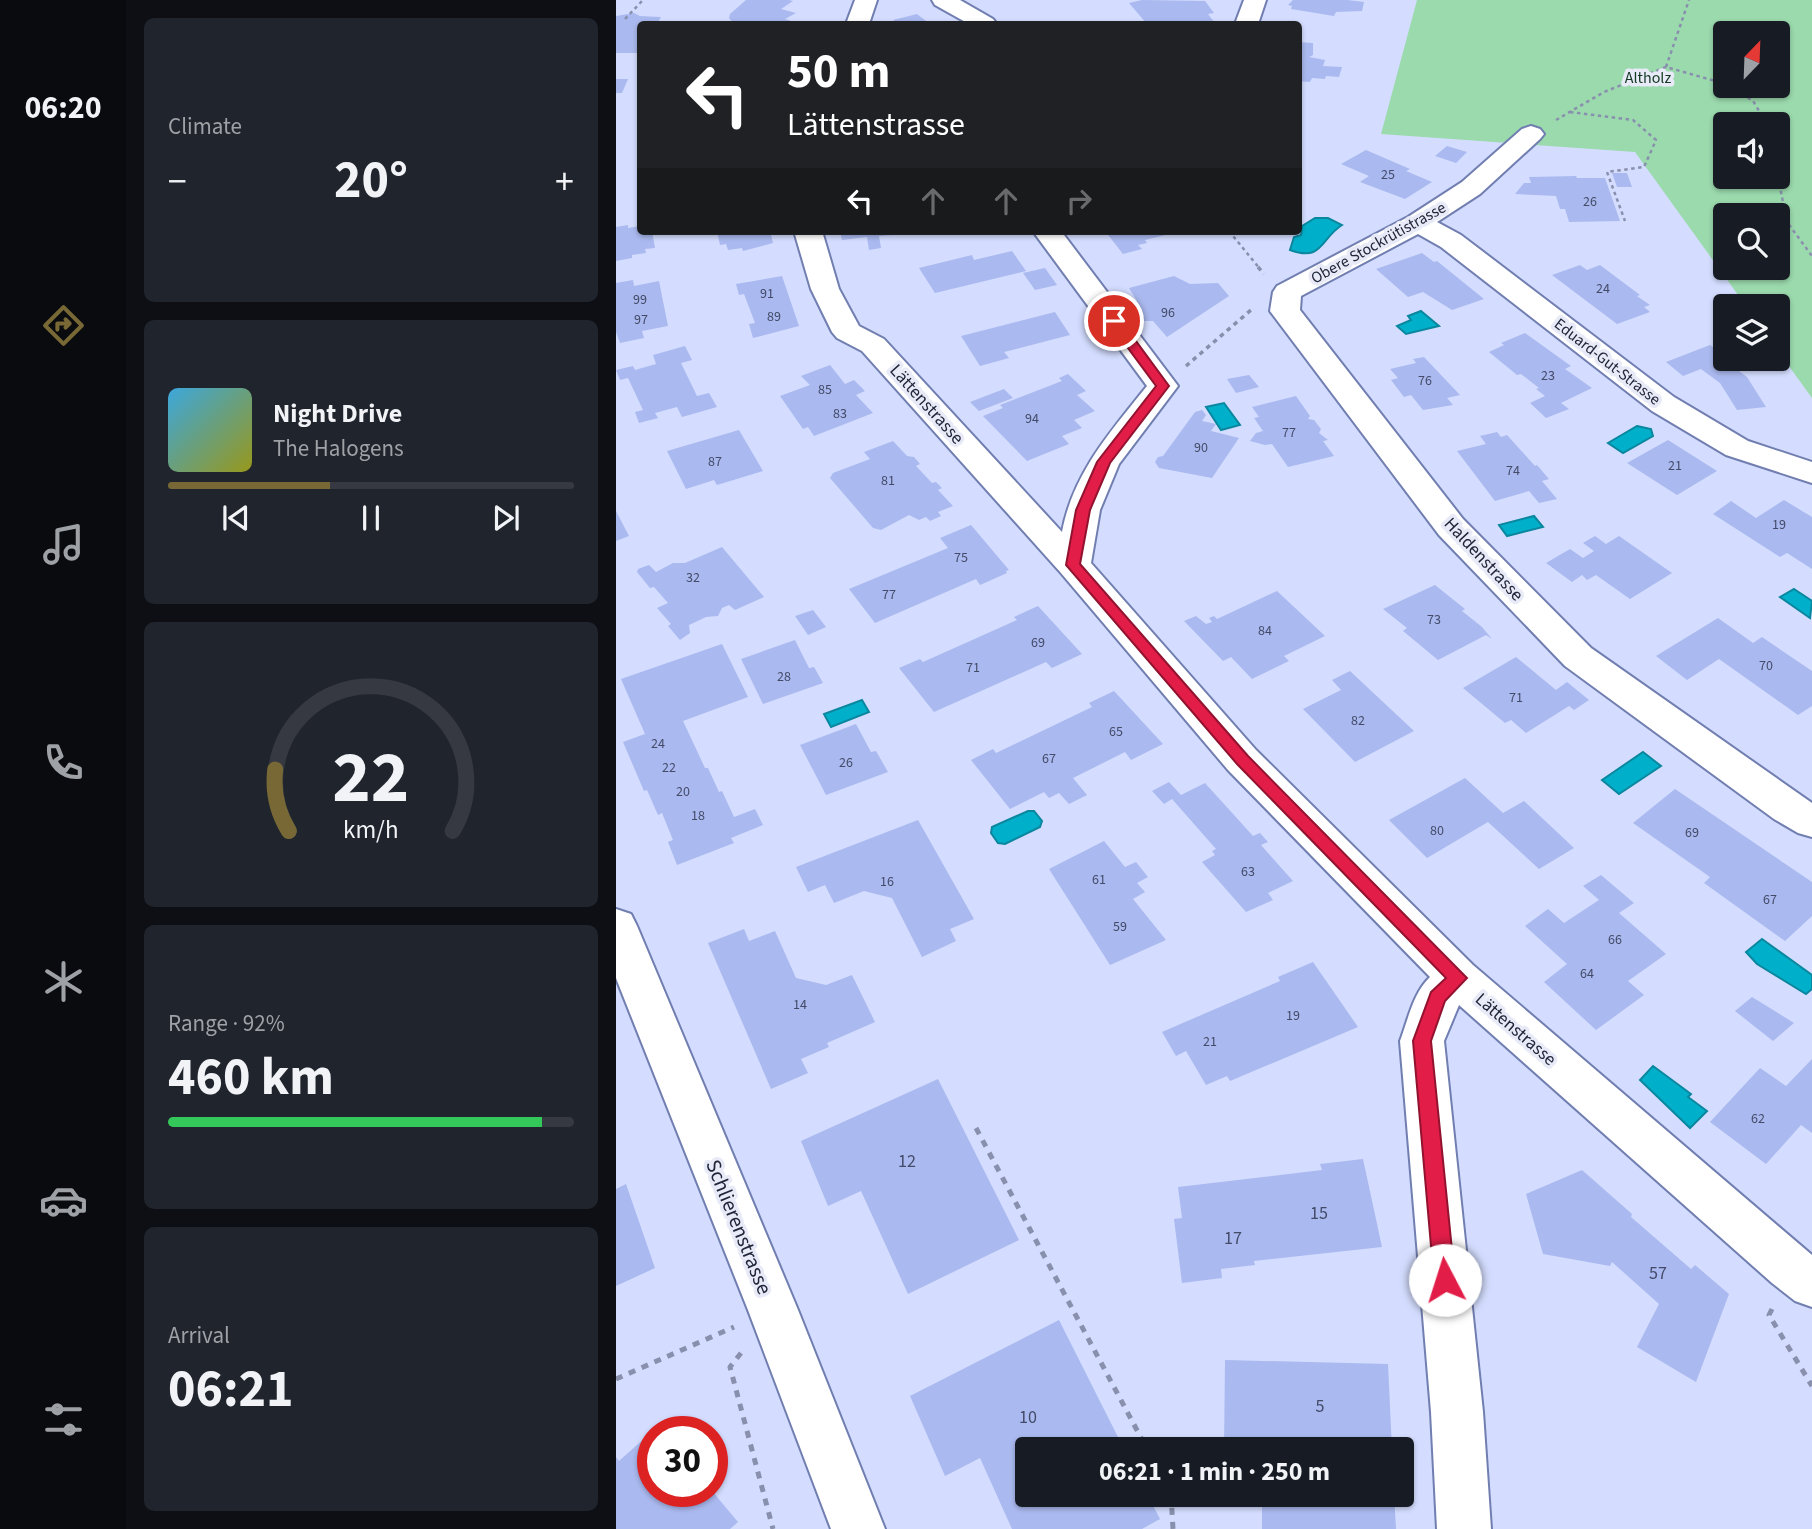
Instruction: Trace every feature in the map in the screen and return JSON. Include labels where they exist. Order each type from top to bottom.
[{"type":"street","points":[[859,21],[866,0]]},
{"type":"street","points":[[943,0],[980,21]]},
{"type":"street","points":[[1248,21],[1255,0]]},
{"type":"street","name":"Obere Stockrütistrasse","points":[[1287,292],[1418,222],[1471,188],[1531,134]]},
{"type":"street","name":"Eduard-Gut-Strasse","points":[[1418,222],[1451,241],[1662,404],[1737,448],[1812,473]]},
{"type":"street","name":"Lättenstrasse","points":[[809,235],[825,289],[847,332],[873,345],[1073,565],[1242,760],[1458,978],[1800,1275]]},
{"type":"street","points":[[1050,235],[1163,386],[1104,462],[1083,510],[1073,565]]},
{"type":"street","name":"Haldenstrasse","points":[[1287,292],[1285,311],[1451,527],[1578,657],[1788,808],[1812,822]]},
{"type":"street","name":"Schlierenstrasse","points":[[616,926],[773,1310],[858,1529]]},
{"type":"street","points":[[1458,978],[1437,997],[1422,1041],[1457,1412],[1464,1529]]},
{"type":"path","points":[[625,19],[643,0]]},
{"type":"path","points":[[1666,66],[1689,0]]},
{"type":"path","points":[[1531,134],[1604,92],[1666,66],[1713,80]]},
{"type":"path","points":[[1749,98],[1763,112]]},
{"type":"path","points":[[1570,112],[1633,120],[1656,140],[1644,166],[1635,170],[1607,172],[1625,221]]},
{"type":"path","points":[[1780,189],[1787,222],[1812,256]]},
{"type":"path","points":[[1232,235],[1271,282],[1287,292]]},
{"type":"path","points":[[1163,386],[1272,292],[1287,292]]},
{"type":"path","points":[[976,1128],[1141,1437]]},
{"type":"path","points":[[1800,1275],[1769,1315],[1812,1386]]},
{"type":"path","points":[[616,1379],[773,1310]]},
{"type":"path","points":[[773,1310],[730,1367],[773,1529]]},
{"type":"path","points":[[1173,1507],[1173,1529]]},
{"type":"green space","name":"Altholz","points":[[1417,0],[1812,0],[1812,398],[1790,368],[1790,294],[1737,294],[1727,280],[1790,280],[1790,203],[1713,203],[1713,260],[1635,152],[1381,134]]},
{"type":"water","points":[[1315,218],[1328,218],[1342,225],[1320,247],[1309,253],[1290,250],[1294,237],[1302,235],[1302,226]]},
{"type":"water","points":[[1421,311],[1439,326],[1406,334],[1397,326],[1411,320],[1408,316]]},
{"type":"water","points":[[1224,403],[1240,425],[1221,430],[1206,407]]},
{"type":"water","points":[[1637,426],[1651,429],[1653,436],[1623,453],[1608,443]]},
{"type":"water","points":[[1534,516],[1543,527],[1507,536],[1499,525]]},
{"type":"water","points":[[1794,589],[1812,601],[1810,618],[1780,597]]},
{"type":"water","points":[[862,700],[869,712],[831,727],[824,714]]},
{"type":"water","points":[[1643,752],[1661,766],[1619,794],[1602,780]]},
{"type":"water","points":[[1028,811],[1034,811],[1042,821],[1040,827],[1005,844],[998,843],[991,833],[992,827]]},
{"type":"water","points":[[1762,939],[1812,975],[1812,989],[1806,994],[1757,964],[1746,952]]},
{"type":"water","points":[[1653,1066],[1691,1094],[1688,1097],[1707,1111],[1690,1128],[1640,1080]]},
{"type":"building","points":[[746,0],[793,1],[781,9],[796,13],[785,19],[791,21],[732,21],[730,14]]},
{"type":"building","points":[[1142,0],[1205,1],[1214,13],[1208,14],[1213,21],[1144,21],[1129,3]]},
{"type":"building","points":[[1293,0],[1364,2],[1362,11],[1336,12],[1334,16],[1291,9],[1292,6],[1288,5]]},
{"type":"building","points":[[634,13],[661,17],[659,21],[637,21],[637,53],[616,53],[616,16]]},
{"type":"building","points":[[917,14],[926,21],[894,21]]},
{"type":"building","points":[[1302,42],[1313,43],[1313,55],[1309,57],[1325,60],[1323,66],[1342,67],[1339,77],[1312,78],[1310,82],[1302,81]]},
{"type":"building","points":[[616,79],[628,79],[622,93],[616,93]]},
{"type":"building","points":[[1447,146],[1467,152],[1456,163],[1435,156]]},
{"type":"building","points":[[1366,150],[1432,182],[1405,199],[1360,182],[1369,176],[1341,164]]},
{"type":"building","points":[[1612,173],[1627,173],[1632,187],[1617,187]]},
{"type":"building","points":[[1529,177],[1605,178],[1620,221],[1569,222],[1565,209],[1560,209],[1556,196],[1515,194],[1524,183],[1531,183]]},
{"type":"building","points":[[637,226],[637,235],[653,235],[655,248],[645,249],[646,253],[632,255],[632,258],[616,261],[616,227]]},
{"type":"building","points":[[718,235],[771,235],[773,243],[743,251],[742,248],[728,250],[726,244],[720,245]]},
{"type":"building","points":[[841,235],[892,235],[879,236],[881,248],[869,250],[867,237],[842,240]]},
{"type":"building","points":[[1108,235],[1166,235],[1145,240],[1147,243],[1138,245],[1142,249],[1123,254]]},
{"type":"building","points":[[1012,251],[1026,271],[935,293],[919,268],[972,255],[974,260]]},
{"type":"building","points":[[1422,253],[1434,262],[1437,261],[1484,299],[1452,310],[1423,292],[1408,297],[1376,269]]},
{"type":"building","points":[[1580,265],[1587,270],[1600,265],[1640,295],[1637,296],[1650,305],[1644,307],[1650,312],[1617,324],[1552,275]]},
{"type":"building","points":[[1045,268],[1057,285],[1035,290],[1023,273]]},
{"type":"building","points":[[782,276],[799,326],[753,338],[749,324],[755,323],[744,294],[739,295],[736,284]]},
{"type":"building","points":[[1174,276],[1190,284],[1218,283],[1229,296],[1167,337],[1153,321],[1139,321],[1126,304],[1137,301],[1129,288]]},
{"type":"building","points":[[633,280],[634,286],[659,281],[668,326],[642,331],[644,338],[620,343],[616,332],[616,283]]},
{"type":"building","points":[[1055,312],[1070,335],[1004,352],[1009,358],[980,366],[961,336]]},
{"type":"building","points":[[1525,333],[1571,366],[1565,369],[1592,388],[1561,403],[1569,409],[1546,418],[1530,403],[1545,396],[1536,389],[1539,388],[1521,374],[1517,375],[1489,352],[1504,345],[1501,343]]},
{"type":"building","points":[[1710,345],[1713,347],[1713,371],[1739,371],[1747,377],[1766,407],[1737,410],[1720,383],[1701,369],[1683,376],[1666,362]]},
{"type":"building","points":[[685,346],[692,360],[681,363],[697,396],[709,393],[717,407],[682,417],[677,407],[655,413],[658,418],[639,423],[635,412],[643,410],[628,378],[620,380],[616,370],[633,366],[635,370],[656,364],[653,355]]},
{"type":"building","points":[[1424,357],[1460,395],[1447,398],[1453,405],[1423,410],[1411,395],[1404,397],[1391,380],[1398,378],[1390,369],[1416,363],[1413,359]]},
{"type":"building","points":[[830,365],[845,384],[854,380],[865,391],[856,395],[873,413],[814,436],[808,427],[803,429],[780,396],[810,385],[801,376]]},
{"type":"building","points":[[1068,374],[1086,391],[1077,395],[1095,411],[1074,420],[1082,428],[1062,436],[1069,444],[1027,461],[983,416],[1003,408],[1000,405],[1062,381],[1059,378]]},
{"type":"building","points":[[1249,375],[1259,387],[1236,393],[1227,379]]},
{"type":"building","points":[[1004,389],[1013,398],[979,411],[970,402]]},
{"type":"building","points":[[1296,396],[1310,416],[1308,419],[1314,420],[1321,429],[1319,433],[1328,440],[1323,441],[1334,456],[1288,467],[1272,444],[1250,441],[1256,433],[1263,431],[1254,418],[1259,417],[1252,407]]},
{"type":"building","points":[[1202,410],[1206,415],[1202,421],[1216,424],[1211,431],[1239,438],[1212,478],[1159,468],[1155,462],[1158,457],[1163,456],[1195,412]]},
{"type":"building","points":[[739,430],[763,471],[717,485],[714,480],[686,489],[667,451]]},
{"type":"building","points":[[1497,432],[1501,437],[1507,435],[1535,466],[1537,465],[1549,479],[1542,481],[1557,499],[1539,503],[1529,491],[1495,501],[1457,451],[1486,444],[1480,436]]},
{"type":"building","points":[[1668,440],[1717,471],[1677,495],[1627,463]]},
{"type":"building","points":[[893,441],[907,456],[914,457],[920,464],[916,466],[932,483],[936,482],[942,488],[938,490],[953,506],[938,512],[941,516],[930,521],[926,517],[919,520],[909,515],[881,530],[873,528],[830,478],[833,473],[870,459],[864,452]]},
{"type":"building","points":[[1784,500],[1812,517],[1812,569],[1787,553],[1780,557],[1713,514],[1731,501],[1756,518]]},
{"type":"building","points":[[616,511],[629,536],[616,541]]},
{"type":"building","points":[[971,525],[1009,570],[1007,573],[980,585],[976,579],[875,623],[849,589],[948,548],[940,538]]},
{"type":"building","points":[[1595,536],[1606,544],[1619,536],[1672,573],[1630,599],[1596,575],[1587,580],[1582,575],[1572,582],[1546,563],[1570,549],[1583,558],[1594,551],[1583,543]]},
{"type":"building","points":[[722,547],[764,597],[735,610],[729,605],[722,608],[718,616],[706,617],[689,625],[690,633],[680,640],[657,608],[668,603],[654,587],[650,588],[637,572],[638,569],[649,565],[656,572],[673,563],[685,563]]},
{"type":"building","points":[[1435,585],[1465,609],[1462,611],[1492,639],[1486,635],[1438,660],[1403,631],[1407,628],[1383,609]]},
{"type":"building","points":[[1277,591],[1325,636],[1284,656],[1289,661],[1252,679],[1231,657],[1223,661],[1184,621],[1196,616],[1206,624],[1212,622],[1209,618],[1214,616],[1217,619]]},
{"type":"building","points":[[1038,606],[1082,654],[1052,668],[1046,662],[934,712],[899,668],[920,659],[923,662],[1017,620],[1014,617]]},
{"type":"building","points":[[813,610],[826,627],[808,635],[795,616]]},
{"type":"building","points":[[1718,618],[1753,643],[1762,637],[1812,671],[1812,706],[1798,715],[1719,659],[1687,680],[1656,656]]},
{"type":"building","points":[[795,640],[809,668],[814,667],[823,683],[763,704],[741,659]]},
{"type":"building","points":[[722,644],[748,697],[683,721],[705,768],[708,768],[719,792],[722,791],[734,817],[755,809],[763,825],[731,838],[734,843],[677,865],[668,842],[673,840],[662,813],[658,815],[647,790],[644,791],[623,742],[645,734],[621,679]]},
{"type":"building","points":[[1516,657],[1556,690],[1567,682],[1589,700],[1574,710],[1569,706],[1526,733],[1511,720],[1505,723],[1463,688]]},
{"type":"building","points":[[1350,671],[1414,731],[1355,762],[1303,709],[1341,690],[1332,680]]},
{"type":"building","points":[[1114,691],[1163,744],[1131,760],[1125,752],[1073,778],[1087,795],[1069,804],[1059,793],[1049,798],[1044,792],[1010,809],[971,760],[993,749],[996,753],[1092,707],[1089,703]]},
{"type":"building","points":[[856,724],[871,752],[876,751],[888,772],[826,795],[800,745]]},
{"type":"building","points":[[1465,778],[1503,813],[1524,801],[1574,848],[1539,869],[1488,822],[1427,858],[1389,820]]},
{"type":"building","points":[[1169,782],[1181,795],[1205,783],[1253,836],[1260,833],[1268,842],[1261,845],[1293,881],[1268,893],[1273,900],[1246,912],[1202,862],[1215,855],[1212,851],[1216,849],[1172,799],[1164,804],[1152,791]]},
{"type":"building","points":[[1675,789],[1812,882],[1812,916],[1785,941],[1704,883],[1710,877],[1633,823]]},
{"type":"building","points":[[918,820],[974,919],[950,929],[956,941],[922,957],[892,898],[864,891],[834,903],[825,885],[808,892],[796,867]]},
{"type":"building","points":[[1104,841],[1125,867],[1136,862],[1148,877],[1137,883],[1145,892],[1133,899],[1166,940],[1110,965],[1049,869]]},
{"type":"building","points":[[1601,875],[1634,903],[1619,913],[1666,954],[1628,981],[1644,995],[1596,1030],[1544,982],[1567,964],[1525,926],[1548,909],[1564,923],[1599,900],[1583,886]]},
{"type":"building","points":[[744,929],[749,941],[775,931],[796,978],[826,985],[852,975],[875,1022],[827,1043],[829,1047],[801,1059],[808,1073],[771,1089],[708,943]]},
{"type":"building","points":[[1313,962],[1358,1027],[1230,1081],[1227,1076],[1206,1085],[1186,1051],[1176,1056],[1162,1032],[1280,981],[1278,977]]},
{"type":"building","points":[[1752,997],[1794,1023],[1773,1041],[1735,1011]]},
{"type":"building","points":[[1812,1059],[1812,1133],[1801,1125],[1766,1164],[1710,1122],[1760,1068],[1786,1086]]},
{"type":"building","points":[[938,1079],[1019,1240],[908,1294],[861,1191],[828,1206],[801,1141]]},
{"type":"building","points":[[1363,1159],[1382,1247],[1254,1261],[1255,1265],[1221,1269],[1222,1278],[1182,1283],[1174,1219],[1182,1218],[1178,1187],[1322,1170],[1320,1164]]},
{"type":"building","points":[[1582,1170],[1691,1269],[1695,1265],[1729,1294],[1696,1382],[1637,1347],[1659,1304],[1612,1262],[1610,1266],[1543,1254],[1526,1194]]},
{"type":"building","points":[[626,1184],[655,1268],[616,1286],[616,1189]]},
{"type":"building","points":[[1059,1320],[1118,1437],[1015,1437],[1015,1507],[1154,1507],[1160,1519],[1142,1529],[1012,1529],[980,1458],[945,1476],[910,1396]]},
{"type":"building","points":[[1225,1360],[1388,1364],[1391,1437],[1224,1437]]},
{"type":"building","points":[[637,1445],[637,1507],[725,1507],[738,1522],[730,1529],[616,1529],[616,1457],[619,1461]]},
{"type":"building","points":[[1262,1507],[1395,1507],[1396,1529],[1262,1529]]},
{"type":"route","points":[[1114,321],[1163,386],[1104,462],[1083,510],[1073,565],[1242,760],[1458,978],[1437,997],[1422,1041],[1445,1280]]}]
